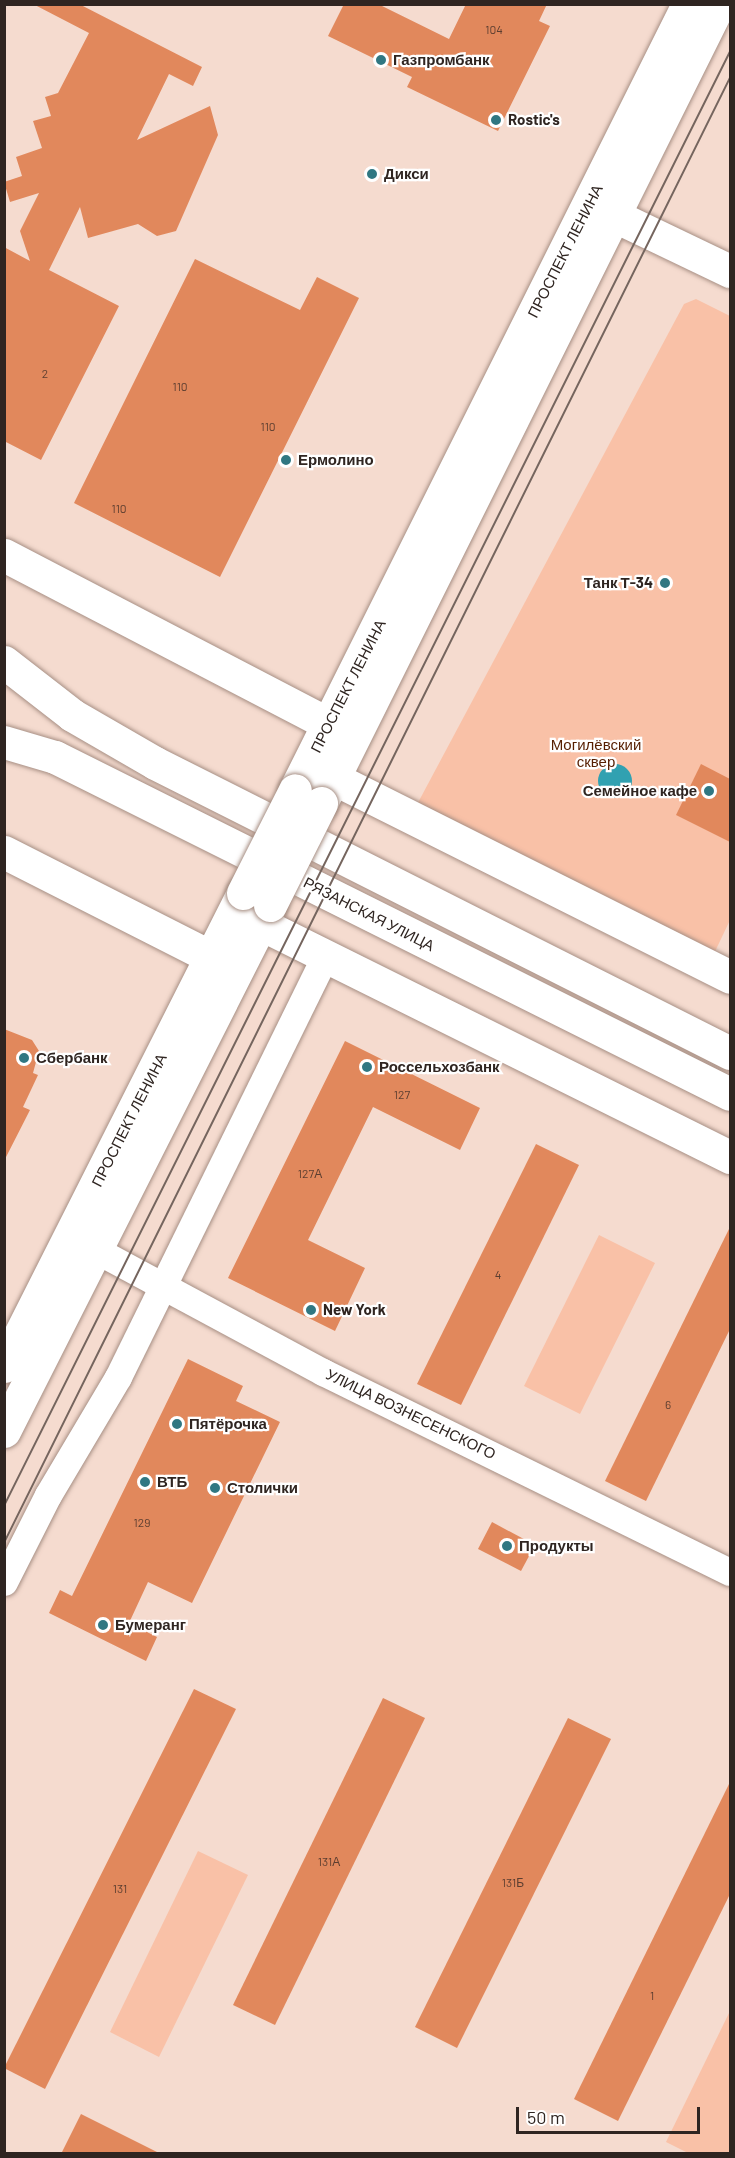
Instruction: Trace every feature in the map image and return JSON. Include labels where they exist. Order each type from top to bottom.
[{"type":"main road","name":"ПРОСПЕКТ ЛЕНИНА","points":[[4,1431],[96,1250],[258,907],[601,209],[688,4]]},
{"type":"main road","name":"ПРОСПЕКТ ЛЕНИНА","points":[[316,790],[328,724],[601,209],[719,4]]},
{"type":"main road","points":[[601,209],[730,271]]},
{"type":"main road","points":[[4,555],[328,724]]},
{"type":"main road","points":[[4,662],[72,715],[155,763],[730,1053]]},
{"type":"main road","name":"РЯЗАНСКАЯ УЛИЦА","points":[[4,742],[55,757],[730,1094]]},
{"type":"main road","points":[[316,790],[730,977]]},
{"type":"main road","points":[[4,852],[211,957]]},
{"type":"main road","name":"ПРОСПЕКТ ЛЕНИНА","points":[[4,1366],[211,957],[258,907]]},
{"type":"main road","points":[[258,907],[325,956],[730,1158]]},
{"type":"street","points":[[4,1582],[48,1495],[118,1377],[325,956]]},
{"type":"street","name":"УЛИЦА ВОЗНЕСЕНСКОГО","points":[[96,1250],[323,1372],[730,1572]]},
{"type":"green space","name":"Могилёвский сквер","points":[[696,299],[730,316],[730,920],[711,960],[413,812],[684,304]]},
{"type":"green space","points":[[599,1235],[655,1263],[580,1414],[524,1386]]},
{"type":"green space","points":[[198,1851],[248,1875],[159,2057],[110,2032]]},
{"type":"green space","points":[[730,2011],[730,2153],[688,2153],[666,2142]]},
{"type":"water","points":[[615,764],[627,769],[632,781],[627,793],[615,798],[603,793],[598,781],[603,769]]},
{"type":"building","points":[[33,4],[79,4],[202,67],[193,86],[169,74],[137,140],[210,106],[218,135],[176,231],[157,236],[138,224],[88,238],[80,207],[49,270],[119,306],[41,460],[4,441],[4,247],[30,261],[20,231],[39,193],[10,202],[4,182],[22,176],[16,157],[42,148],[33,121],[51,116],[45,97],[58,93],[89,33]]},
{"type":"building","points":[[344,4],[378,4],[449,39],[466,4],[547,4],[539,21],[550,26],[498,131],[407,87],[412,77],[328,36]]},
{"type":"building","points":[[195,259],[300,310],[317,277],[359,298],[220,577],[74,503]]},
{"type":"building","name":"Семейное кафе","points":[[701,764],[730,779],[730,842],[676,815]]},
{"type":"building","points":[[4,1029],[32,1040],[39,1051],[33,1073],[38,1075],[23,1107],[30,1110],[4,1161]]},
{"type":"building","points":[[345,1041],[480,1108],[460,1150],[373,1107],[308,1240],[365,1268],[335,1331],[228,1278]]},
{"type":"building","points":[[536,1144],[579,1165],[461,1405],[417,1384]]},
{"type":"building","points":[[730,1227],[730,1329],[646,1501],[605,1481]]},
{"type":"building","points":[[188,1359],[243,1386],[236,1401],[280,1422],[192,1603],[148,1582],[129,1623],[157,1637],[146,1661],[49,1613],[60,1590],[72,1596]]},
{"type":"building","points":[[492,1522],[535,1545],[521,1571],[478,1549]]},
{"type":"building","points":[[194,1689],[236,1709],[45,2089],[4,2068]]},
{"type":"building","points":[[383,1698],[425,1718],[275,2025],[233,2005]]},
{"type":"building","points":[[568,1718],[611,1739],[457,2048],[415,2027]]},
{"type":"building","points":[[730,1782],[730,1894],[618,2121],[574,2099]]},
{"type":"building","points":[[81,2114],[161,2154],[61,2154]]},
{"type":"tram line","points":[[4,1506],[730,52]]},
{"type":"tram line","points":[[4,1543],[730,78]]},
{"type":"place","name":"Газпромбанк","points":[[381,60]]},
{"type":"place","name":"Rostic's","points":[[496,120]]},
{"type":"place","name":"Дикси","points":[[372,174]]},
{"type":"place","name":"Ермолино","points":[[286,460]]},
{"type":"place","name":"Танк Т-34","points":[[665,583]]},
{"type":"place","name":"Семейное кафе","points":[[709,791]]},
{"type":"place","name":"Сбербанк","points":[[24,1058]]},
{"type":"place","name":"Россельхозбанк","points":[[367,1067]]},
{"type":"place","name":"New York","points":[[311,1310]]},
{"type":"place","name":"Пятёрочка","points":[[177,1424]]},
{"type":"place","name":"ВТБ","points":[[145,1482]]},
{"type":"place","name":"Столички","points":[[215,1488]]},
{"type":"place","name":"Продукты","points":[[507,1546]]},
{"type":"place","name":"Бумеранг","points":[[103,1625]]}]
